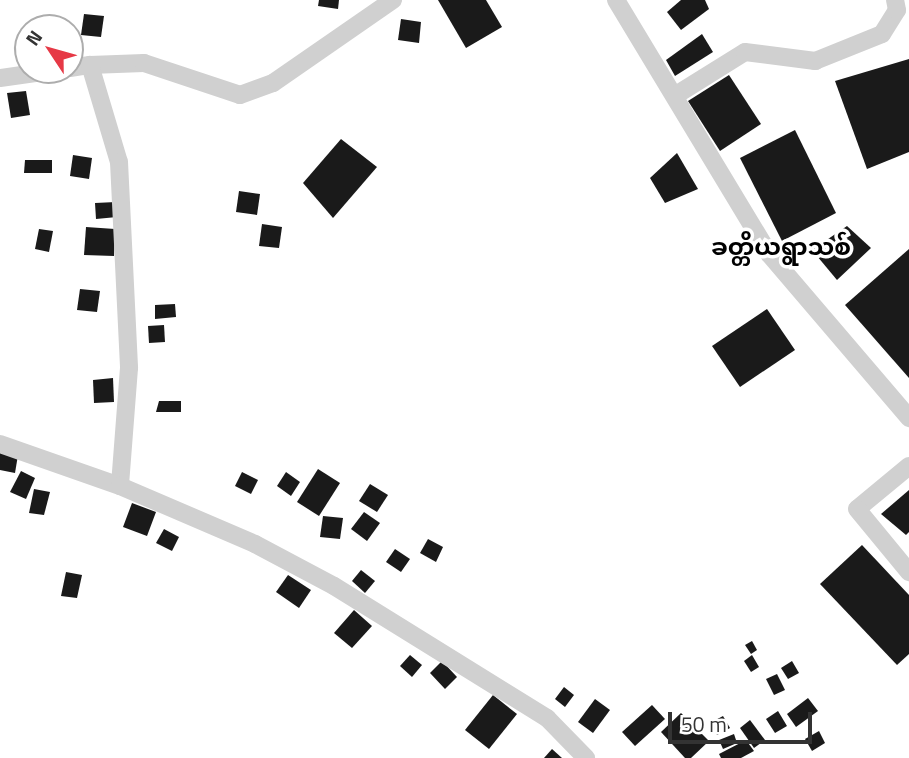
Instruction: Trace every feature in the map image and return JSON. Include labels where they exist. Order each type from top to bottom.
[{"type":"street","points":[[84,66],[144,64],[240,95],[273,83],[393,0]]},
{"type":"street","points":[[616,0],[676,94],[769,254],[909,418]]},
{"type":"street","points":[[676,94],[745,52],[815,61],[882,34],[897,10],[895,0]]},
{"type":"street","points":[[90,65],[119,162],[129,368],[120,486]]},
{"type":"street","points":[[1,443],[120,486],[255,544],[334,586],[547,718],[586,758]]},
{"type":"street","points":[[909,466],[857,509],[909,572]]},
{"type":"building","points":[[319,0],[339,0],[338,9],[318,6]]},
{"type":"building","points":[[438,0],[486,0],[502,27],[466,48]]},
{"type":"building","points":[[681,0],[705,0],[709,9],[681,30],[667,12]]},
{"type":"building","points":[[84,14],[104,16],[101,37],[84,35]]},
{"type":"building","points":[[401,19],[421,22],[419,43],[398,40]]},
{"type":"building","points":[[702,34],[713,52],[675,76],[666,60]]},
{"type":"building","points":[[909,59],[909,152],[867,169],[835,81]]},
{"type":"building","points":[[729,75],[761,124],[720,151],[688,101]]},
{"type":"building","points":[[26,91],[30,115],[11,118],[7,93]]},
{"type":"building","points":[[795,130],[836,213],[782,241],[740,158]]},
{"type":"building","points":[[341,139],[377,167],[333,218],[303,183]]},
{"type":"building","points":[[677,153],[698,189],[665,203],[650,178]]},
{"type":"building","points":[[73,155],[92,158],[89,179],[70,176]]},
{"type":"building","points":[[25,160],[52,160],[52,173],[24,173]]},
{"type":"building","points":[[239,191],[260,194],[257,215],[236,212]]},
{"type":"building","points":[[116,202],[117,217],[96,219],[95,203]]},
{"type":"building","points":[[262,224],[282,227],[279,248],[259,246]]},
{"type":"building","points":[[847,226],[871,248],[837,280],[812,250]]},
{"type":"building","points":[[86,227],[115,229],[114,256],[84,255]]},
{"type":"building","points":[[39,229],[53,231],[49,252],[35,249]]},
{"type":"building","points":[[909,249],[909,378],[845,305]]},
{"type":"building","points":[[80,289],[100,291],[97,312],[77,310]]},
{"type":"building","points":[[175,304],[176,317],[155,319],[155,305]]},
{"type":"building","points":[[767,309],[795,350],[740,387],[712,346]]},
{"type":"building","points":[[164,325],[165,342],[149,343],[148,326]]},
{"type":"building","points":[[113,378],[114,402],[94,403],[93,380]]},
{"type":"building","points":[[159,401],[181,401],[181,412],[156,412]]},
{"type":"building","points":[[0,452],[18,455],[15,473],[0,470]]},
{"type":"building","points":[[318,469],[340,483],[319,516],[297,502]]},
{"type":"building","points":[[21,471],[35,478],[26,499],[10,492]]},
{"type":"building","points":[[242,472],[258,480],[251,494],[235,486]]},
{"type":"building","points":[[286,472],[300,482],[291,496],[277,486]]},
{"type":"building","points":[[370,484],[388,495],[377,512],[359,501]]},
{"type":"building","points":[[34,489],[50,492],[44,515],[29,513]]},
{"type":"building","points":[[909,490],[909,532],[906,535],[881,514]]},
{"type":"building","points":[[132,503],[156,512],[147,536],[123,527]]},
{"type":"building","points":[[364,512],[380,523],[367,541],[351,529]]},
{"type":"building","points":[[323,516],[343,518],[340,539],[320,537]]},
{"type":"building","points":[[164,529],[179,537],[172,551],[156,543]]},
{"type":"building","points":[[428,539],[443,547],[436,562],[420,553]]},
{"type":"building","points":[[862,545],[909,595],[909,654],[897,665],[820,584]]},
{"type":"building","points":[[395,549],[410,559],[401,572],[386,562]]},
{"type":"building","points":[[361,570],[375,581],[365,593],[352,581]]},
{"type":"building","points":[[66,572],[82,575],[77,598],[61,596]]},
{"type":"building","points":[[288,575],[311,590],[299,608],[276,592]]},
{"type":"building","points":[[354,610],[372,626],[352,648],[334,633]]},
{"type":"building","points":[[752,641],[757,650],[751,654],[745,645]]},
{"type":"building","points":[[410,655],[422,665],[412,677],[400,666]]},
{"type":"building","points":[[752,655],[759,667],[751,672],[744,661]]},
{"type":"building","points":[[442,661],[457,677],[445,689],[430,673]]},
{"type":"building","points":[[792,661],[799,673],[788,679],[781,668]]},
{"type":"building","points":[[777,674],[785,690],[774,695],[766,679]]},
{"type":"building","points":[[564,687],[574,695],[565,707],[555,699]]},
{"type":"building","points":[[493,695],[517,714],[489,749],[465,730]]},
{"type":"building","points":[[808,698],[818,711],[796,727],[787,714]]},
{"type":"building","points":[[595,699],[610,710],[593,733],[578,722]]},
{"type":"building","points":[[652,705],[665,719],[635,746],[622,732]]},
{"type":"building","points":[[778,711],[787,726],[775,733],[766,719]]},
{"type":"building","points":[[681,713],[709,741],[691,758],[685,758],[661,732]]},
{"type":"building","points":[[723,716],[730,728],[717,735],[710,723]]},
{"type":"building","points":[[750,720],[765,740],[754,748],[740,728]]},
{"type":"building","points":[[819,731],[825,743],[812,751],[805,739]]},
{"type":"building","points":[[734,734],[737,743],[723,749],[719,740]]},
{"type":"building","points":[[746,740],[754,751],[741,758],[721,758],[719,754]]},
{"type":"building","points":[[552,749],[562,758],[544,758]]},
{"type":"district","name":"ခတ္တိယရွာသစ်","points":[[781,247]]}]
